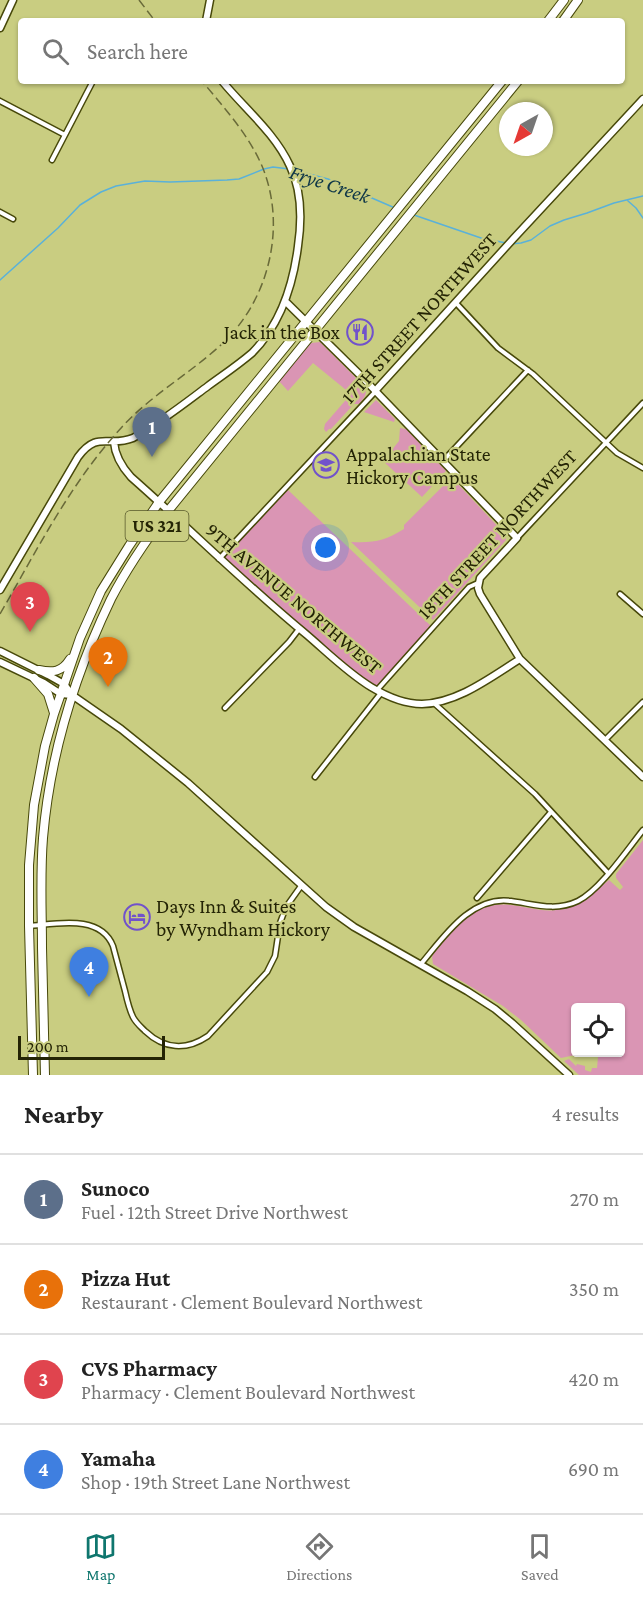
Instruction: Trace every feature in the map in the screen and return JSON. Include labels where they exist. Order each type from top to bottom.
[{"type":"highway","points":[[550,18],[564,0]]},
{"type":"highway","points":[[565,18],[578,0]]},
{"type":"highway","name":"US 321","points":[[33,1075],[29,865],[34,805],[45,746],[54,714],[78,644],[101,591],[159,502],[500,84]]},
{"type":"highway","name":"US 321","points":[[45,1075],[42,867],[46,808],[57,751],[72,695],[112,598],[138,553],[168,511],[516,84]]},
{"type":"highway","points":[[39,670],[56,672],[62,669],[68,663],[78,644]]},
{"type":"highway","points":[[34,678],[48,694],[54,714]]},
{"type":"street","points":[[0,28],[13,0]]},
{"type":"street","points":[[207,18],[210,0]]},
{"type":"street","points":[[52,160],[91,84]]},
{"type":"street","points":[[0,590],[82,452],[94,441],[128,440],[141,434],[182,406],[245,359],[265,338],[286,302],[301,226],[300,202],[294,176],[275,142],[225,84]]},
{"type":"street","name":"17TH STREET NORTHWEST","points":[[219,559],[643,99]]},
{"type":"street","points":[[0,101],[65,135]]},
{"type":"street","points":[[0,212],[13,219]]},
{"type":"street","points":[[286,302],[517,538]]},
{"type":"street","points":[[455,302],[498,348],[528,370],[605,443],[623,458],[643,468]]},
{"type":"street","points":[[443,461],[528,370]]},
{"type":"street","name":"18TH STREET NORTHWEST","points":[[315,777],[379,691],[469,587],[478,583],[483,574],[643,403]]},
{"type":"street","name":"9TH AVENUE NORTHWEST","points":[[114,442],[116,455],[125,470],[219,559],[264,600],[362,681],[379,691],[408,702],[434,703],[465,691],[520,659]]},
{"type":"street","points":[[478,583],[480,594],[520,659],[643,777]]},
{"type":"street","points":[[620,594],[643,614]]},
{"type":"street","points":[[225,708],[299,629]]},
{"type":"street","points":[[0,651],[64,684],[72,695],[117,726],[176,772],[326,907],[354,927],[495,1009],[569,1075]]},
{"type":"street","points":[[0,662],[61,694],[72,695]]},
{"type":"street","points":[[21,672],[23,663]]},
{"type":"street","points":[[605,740],[643,702]]},
{"type":"street","points":[[434,703],[535,794],[608,873]]},
{"type":"street","points":[[477,898],[551,812]]},
{"type":"street","points":[[420,965],[461,918],[475,908],[507,900],[545,908],[564,906],[578,901],[591,893],[643,830]]},
{"type":"street","points":[[29,926],[82,924],[92,925],[102,930],[111,941],[133,1018],[152,1038],[164,1044],[175,1047],[189,1046],[215,1030],[267,972],[274,956],[280,923],[286,907],[301,886]]},
{"type":"shaded area","points":[[320,342],[366,390],[359,404],[354,404],[326,432],[325,424],[351,394],[313,363],[288,391],[279,381],[311,343]]},
{"type":"shaded area","points":[[376,400],[395,419],[394,422],[364,412]]},
{"type":"shaded area","points":[[400,428],[406,429],[446,471],[422,497],[383,461],[399,441]]},
{"type":"shaded area","points":[[450,479],[454,480],[506,535],[506,540],[433,620],[351,542],[379,540],[404,529],[404,525]]},
{"type":"shaded area","points":[[288,490],[431,626],[376,687],[279,609],[223,558]]},
{"type":"shaded area","points":[[643,840],[643,1075],[579,1075],[564,1061],[569,1059],[576,1066],[577,1064],[585,1066],[585,1070],[591,1072],[592,1068],[597,1068],[598,1057],[625,1057],[625,1003],[571,1003],[571,1056],[561,1058],[503,1006],[433,964],[434,953],[452,932],[473,913],[485,907],[509,905],[543,910],[567,908],[585,900],[609,880],[620,890],[623,887],[616,878],[616,874]]},
{"type":"waterway","name":"Frye Creek","points":[[0,280],[80,205],[116,186],[145,181],[239,179],[273,167],[289,169]]},
{"type":"waterway","name":"Frye Creek","points":[[294,170],[328,179],[395,208]]},
{"type":"waterway","name":"Frye Creek","points":[[510,244],[531,240],[550,226],[564,220],[643,196]]},
{"type":"waterway","points":[[628,201],[643,218]]},
{"type":"waterway","name":"Frye Creek","points":[[414,215],[481,238],[506,243]]},
{"type":"railway","points":[[139,0],[153,18]]},
{"type":"railway","points":[[0,614],[71,493],[104,448],[133,415],[223,343],[239,326],[262,285],[273,240],[273,217],[264,171],[245,135],[204,84]]},
{"type":"place","name":"Jack in the Box","points":[[360,332]]},
{"type":"place","name":"Sunoco","points":[[152,457]]},
{"type":"place","name":"Appalachian State Hickory Campus","points":[[326,465]]},
{"type":"place","name":"CVS Pharmacy","points":[[30,632]]},
{"type":"place","name":"Pizza Hut","points":[[108,687]]},
{"type":"place","name":"Days Inn & Suites by Wyndham Hickory","points":[[137,917]]},
{"type":"place","name":"Yamaha","points":[[89,997]]}]
